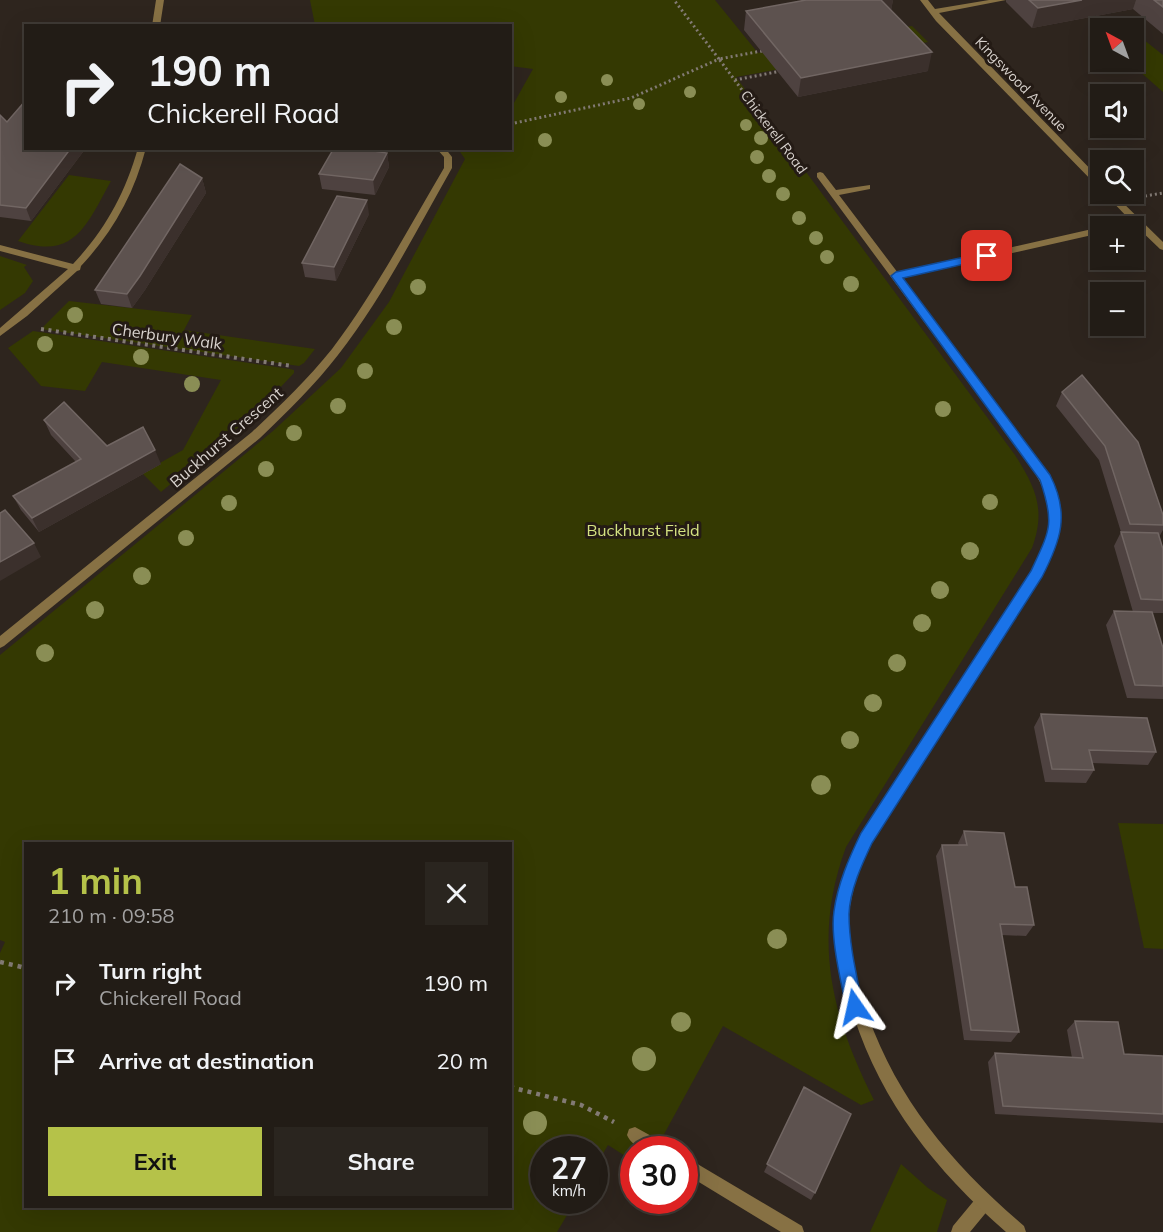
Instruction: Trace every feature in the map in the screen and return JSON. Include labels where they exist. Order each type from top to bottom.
[{"type":"street","points":[[156,24],[160,0]]},
{"type":"street","name":"Kingswood Avenue","points":[[924,0],[1090,174]]},
{"type":"street","points":[[933,12],[1002,0]]},
{"type":"street","points":[[0,333],[35,306],[77,268],[95,247],[114,220],[141,150]]},
{"type":"street","name":"Buckhurst Crescent","points":[[0,643],[256,435],[321,370],[365,310],[448,168],[448,157],[442,150]]},
{"type":"street","name":"Chickerell Road","points":[[820,175],[1046,478],[1056,509],[1054,535],[1037,573],[866,838],[852,868],[841,913],[845,956],[855,1007],[888,1082],[912,1123],[940,1159],[983,1203],[1017,1232]]},
{"type":"street","points":[[834,193],[867,187]]},
{"type":"street","points":[[1119,204],[1131,216]]},
{"type":"street","points":[[1144,229],[1163,247]]},
{"type":"street","points":[[896,276],[1090,232]]},
{"type":"street","points":[[0,248],[77,268]]},
{"type":"street","points":[[698,1172],[796,1232]]},
{"type":"street","points":[[959,1232],[983,1203]]},
{"type":"path","name":"Chickerell Road","points":[[674,0],[807,177],[820,175]]},
{"type":"path","points":[[512,124],[631,98],[719,59],[777,49]]},
{"type":"path","points":[[735,80],[782,71]]},
{"type":"path","name":"Cherbury Walk","points":[[11,325],[321,370]]},
{"type":"path","points":[[0,962],[24,968]]},
{"type":"path","points":[[512,1088],[586,1108],[635,1135]]},
{"type":"green space","name":"Buckhurst Field","points":[[310,0],[715,0],[758,53],[912,26],[928,42],[736,77],[1015,455],[1037,500],[1038,522],[1032,548],[846,847],[836,881],[830,913],[831,976],[837,1007],[847,1038],[874,1100],[861,1105],[723,1026],[663,1136],[620,1136],[620,1153],[608,1145],[608,1136],[530,1136],[530,1214],[568,1214],[557,1232],[0,1232],[0,953],[5,942],[0,940],[0,655],[273,431],[341,368],[389,302],[465,159],[459,150],[512,150],[512,106],[533,69],[512,66],[512,24],[315,24]]},
{"type":"green space","points":[[1144,40],[1163,55],[1163,92],[1140,72],[1144,72]]},
{"type":"green space","points":[[69,175],[111,181],[86,224],[77,235],[53,246],[37,246],[18,241]]},
{"type":"green space","points":[[0,256],[27,265],[24,267],[33,281],[25,293],[0,310]]},
{"type":"green space","points":[[69,301],[192,315],[184,330],[315,349],[299,366],[41,329]]},
{"type":"green space","points":[[33,331],[290,369],[294,370],[294,373],[259,410],[161,492],[142,473],[183,450],[221,380],[102,362],[85,391],[41,386],[8,348]]},
{"type":"green space","points":[[1118,823],[1163,824],[1163,949],[1144,948]]},
{"type":"green space","points":[[901,1164],[928,1188],[947,1200],[937,1232],[870,1232]]},
{"type":"building","points":[[806,0],[881,0],[932,52],[801,78],[746,11]]},
{"type":"building","points":[[1029,0],[1082,0],[1038,8]]},
{"type":"building","points":[[1154,0],[1163,0],[1163,7]]},
{"type":"building","points":[[24,102],[24,150],[70,150],[26,208],[0,205],[0,115],[7,122]]},
{"type":"building","points":[[333,150],[367,150],[387,153],[373,180],[319,174]]},
{"type":"building","points":[[180,164],[202,178],[140,276],[127,294],[95,290]]},
{"type":"building","points":[[337,196],[367,200],[334,267],[302,263]]},
{"type":"building","points":[[1082,375],[1138,442],[1163,515],[1163,525],[1130,524],[1105,446],[1062,392]]},
{"type":"building","points":[[64,402],[107,446],[143,427],[155,450],[32,518],[13,496],[81,459],[44,420]]},
{"type":"building","points":[[5,510],[34,543],[0,562],[0,513]]},
{"type":"building","points":[[1121,532],[1158,533],[1163,549],[1163,600],[1141,599]]},
{"type":"building","points":[[1114,611],[1152,612],[1163,648],[1163,686],[1135,685]]},
{"type":"building","points":[[1041,714],[1147,718],[1156,752],[1089,750],[1094,770],[1052,769]]},
{"type":"building","points":[[964,831],[1004,833],[1015,887],[1027,887],[1034,925],[1000,924],[1019,1032],[971,1030],[942,845],[967,845]]},
{"type":"building","points":[[1075,1021],[1118,1022],[1124,1054],[1163,1056],[1163,1114],[1003,1106],[995,1053],[1083,1058]]},
{"type":"building","points":[[804,1087],[851,1114],[815,1193],[767,1164]]},
{"type":"route","points":[[855,1007],[845,956],[841,913],[852,868],[866,838],[1037,573],[1047,554],[1057,520],[1053,493],[1046,478],[896,276],[987,256]]}]
